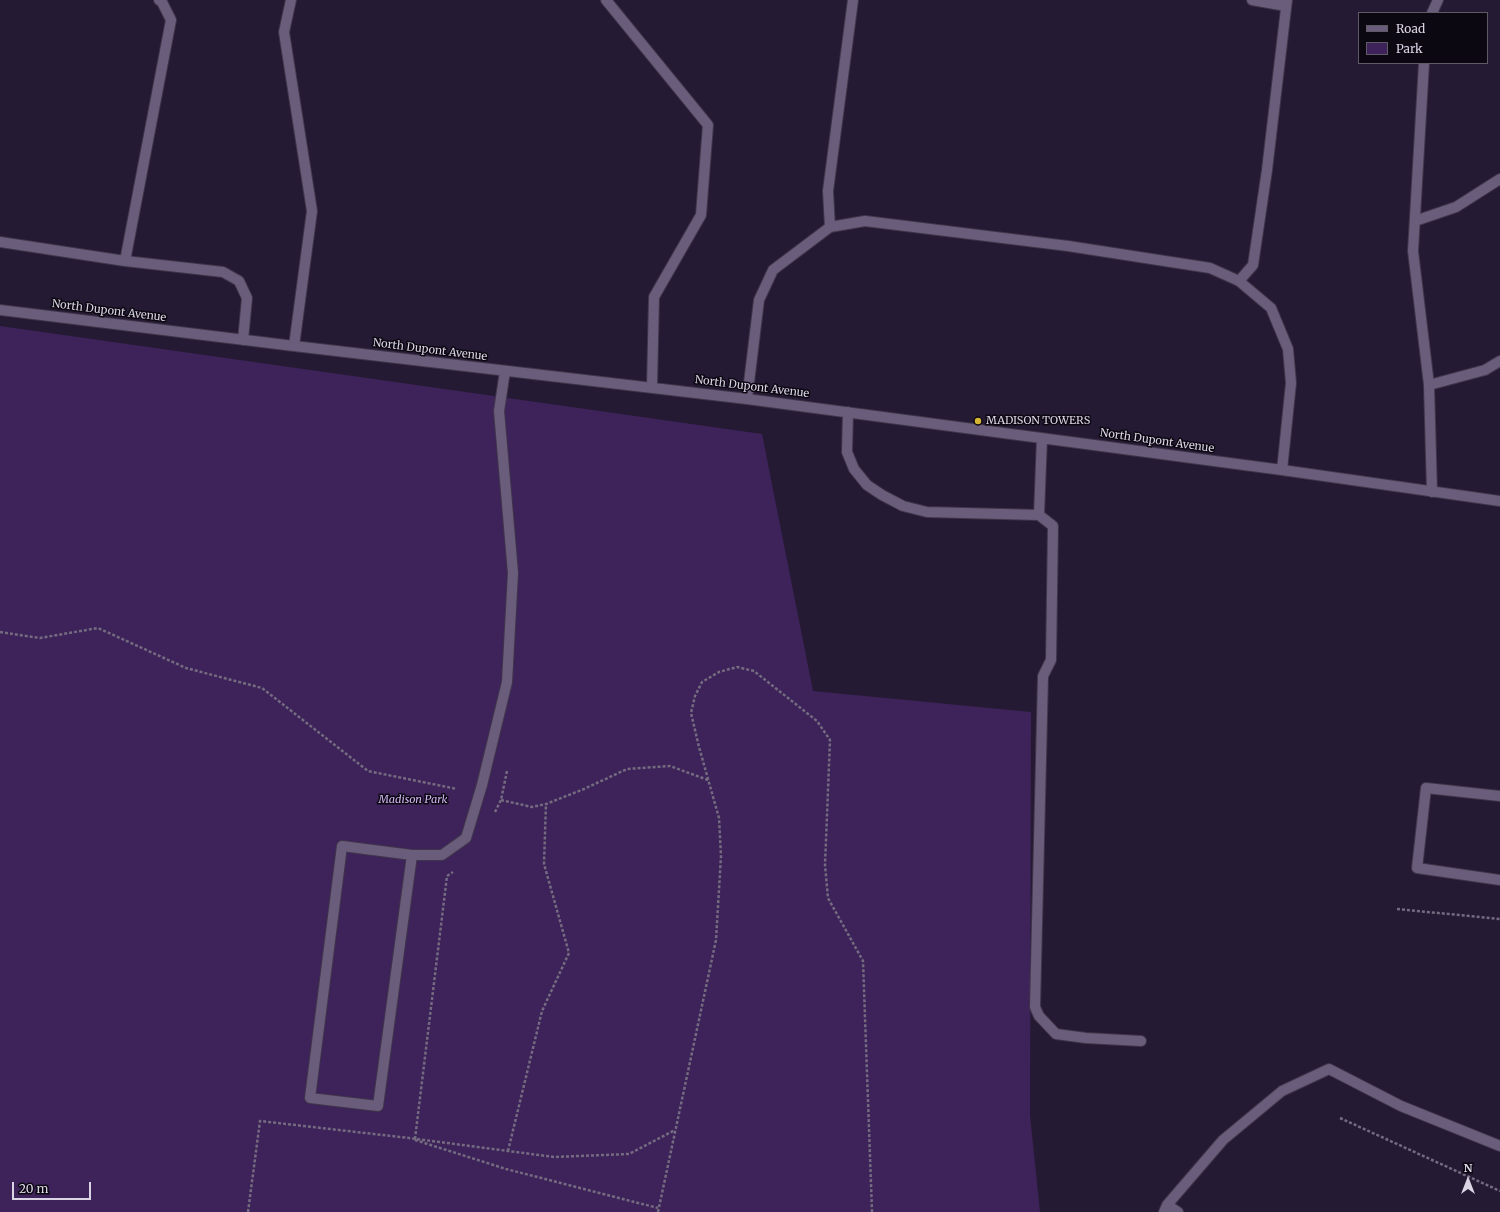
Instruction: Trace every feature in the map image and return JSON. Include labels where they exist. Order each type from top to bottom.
[{"type":"street","points":[[125,261],[170,20],[162,2],[159,0]]},
{"type":"street","points":[[291,0],[284,32],[312,211],[294,346]]},
{"type":"street","points":[[606,0],[708,125],[701,215],[654,297],[652,387]]},
{"type":"street","points":[[830,227],[828,191],[852,0]]},
{"type":"street","points":[[1239,282],[1253,265],[1267,170],[1286,3],[1252,0]]},
{"type":"street","points":[[1432,12],[1438,0]]},
{"type":"street","points":[[1424,64],[1413,251],[1429,384],[1432,492]]},
{"type":"street","points":[[1415,221],[1456,207],[1500,179]]},
{"type":"street","points":[[747,398],[759,300],[773,270],[830,227],[866,221],[1068,246],[1210,268],[1239,282],[1271,308],[1288,349],[1291,383],[1282,470]]},
{"type":"street","points":[[0,242],[125,261],[223,272],[240,281],[247,298],[243,340]]},
{"type":"street","name":"North Dupont Avenue","points":[[0,310],[505,371],[747,398],[1500,501]]},
{"type":"street","points":[[1429,384],[1485,370],[1500,361]]},
{"type":"street","points":[[412,855],[378,1106],[310,1098],[342,846],[412,855],[442,855],[466,838],[482,786],[507,682],[513,573],[499,411],[505,371]]},
{"type":"street","points":[[848,412],[847,452],[854,469],[867,485],[903,506],[927,512],[1039,515],[1053,526],[1051,660],[1043,676],[1035,1007],[1040,1016],[1056,1034],[1086,1038],[1141,1041]]},
{"type":"street","points":[[1039,515],[1042,438]]},
{"type":"street","points":[[1500,796],[1426,788],[1417,868],[1500,880]]},
{"type":"street","points":[[1178,1212],[1166,1209],[1223,1140],[1282,1091],[1329,1069],[1400,1106],[1500,1146]]},
{"type":"path","points":[[0,632],[40,638],[98,628],[186,668],[262,688],[368,771],[457,789]]},
{"type":"path","points":[[658,1212],[716,940],[721,856],[720,825],[698,748],[691,713],[695,696],[702,682],[719,672],[737,667],[754,672],[817,721],[830,740],[825,865],[828,898],[863,961],[872,1212]]},
{"type":"path","points":[[501,800],[532,807],[546,804],[584,789],[627,769],[670,766],[708,780]]},
{"type":"path","points":[[508,1150],[542,1011],[569,953],[544,864],[546,804]]},
{"type":"path","points":[[1397,909],[1500,919]]},
{"type":"path","points":[[1340,1118],[1500,1191]]},
{"type":"path","points":[[248,1212],[260,1121],[508,1150],[554,1157],[629,1154],[676,1130]]},
{"type":"path","points":[[409,1138],[506,1169],[658,1208]]},
{"type":"green space","name":"Madison Park","points":[[0,326],[762,434],[813,691],[1031,712],[1030,1115],[1040,1212],[0,1212]]},
{"type":"place","name":"MADISON TOWERS","points":[[978,421]]}]
